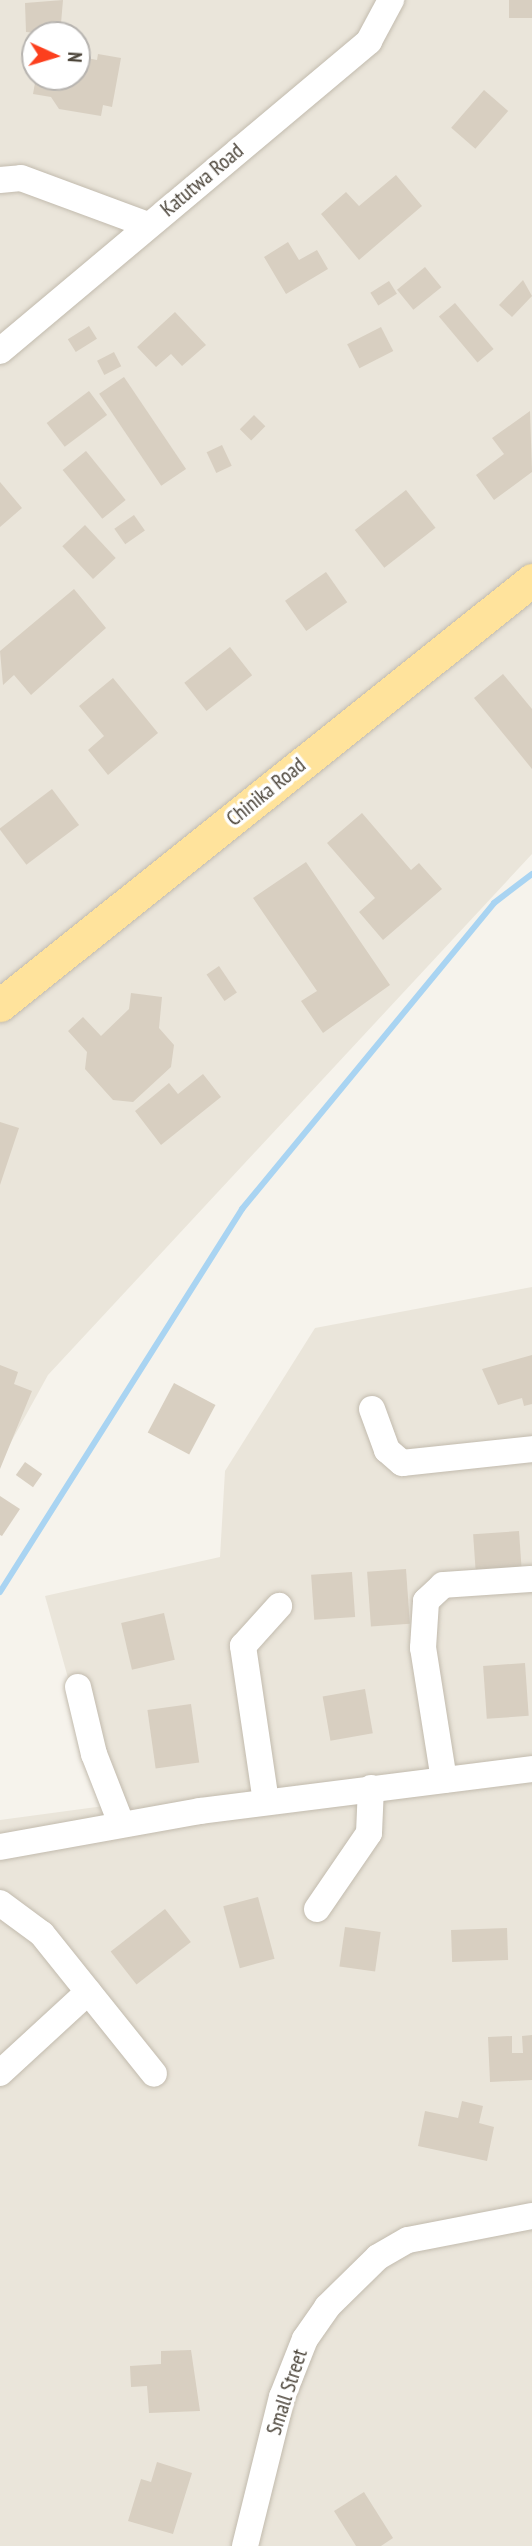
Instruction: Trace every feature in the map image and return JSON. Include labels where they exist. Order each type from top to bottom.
[{"type":"main road","name":"Chinika Road","points":[[0,1005],[532,580]]},
{"type":"street","name":"Katutwa Road","points":[[0,351],[369,41],[391,0]]},
{"type":"street","points":[[0,180],[21,178],[148,225]]},
{"type":"street","points":[[372,1409],[387,1450],[402,1464],[532,1449]]},
{"type":"street","points":[[444,1780],[423,1648],[426,1601],[443,1585],[532,1579]]},
{"type":"street","points":[[266,1802],[243,1646],[279,1606]]},
{"type":"street","points":[[78,1687],[94,1754],[121,1823]]},
{"type":"street","points":[[0,1847],[121,1823],[371,1788],[532,1769]]},
{"type":"street","points":[[317,1909],[369,1833],[371,1788]]},
{"type":"street","points":[[0,1903],[41,1934],[154,2074]]},
{"type":"street","points":[[0,2073],[88,1992]]},
{"type":"street","name":"Small Street","points":[[252,2543],[282,2397],[327,2306],[378,2257],[408,2239],[532,2216]]},
{"type":"shaded area","points":[[0,0],[532,0],[532,854],[48,1375],[0,1462]]},
{"type":"shaded area","points":[[532,1287],[532,2546],[0,2546],[0,1820],[104,1806],[45,1596],[220,1557],[225,1471],[315,1328]]},
{"type":"building","points":[[63,0],[61,21],[26,21],[25,3]]},
{"type":"building","points":[[509,0],[532,0],[532,18],[509,18]]},
{"type":"building","points":[[98,54],[121,58],[112,107],[103,105],[101,116],[59,109],[51,97],[33,94],[34,91],[91,91],[91,59],[97,60]]},
{"type":"building","points":[[484,90],[508,111],[475,149],[451,128]]},
{"type":"building","points":[[396,175],[422,206],[359,260],[321,214],[346,192],[359,206]]},
{"type":"building","points":[[288,242],[299,260],[317,250],[328,269],[286,294],[264,257]]},
{"type":"building","points":[[425,267],[441,287],[413,310],[397,290]]},
{"type":"building","points":[[523,280],[532,296],[512,317],[499,305]]},
{"type":"building","points":[[389,281],[397,294],[378,305],[370,293]]},
{"type":"building","points":[[455,303],[494,349],[477,362],[439,316]]},
{"type":"building","points":[[175,312],[206,345],[182,366],[171,354],[156,367],[137,347]]},
{"type":"building","points":[[89,326],[97,339],[76,352],[68,339]]},
{"type":"building","points":[[381,327],[393,351],[359,368],[347,344]]},
{"type":"building","points":[[114,352],[121,366],[104,375],[97,361]]},
{"type":"building","points":[[124,377],[186,469],[161,486],[99,394]]},
{"type":"building","points":[[89,391],[107,415],[65,447],[47,423]]},
{"type":"building","points":[[530,411],[532,472],[494,500],[476,475],[504,454],[492,438]]},
{"type":"building","points":[[254,415],[265,426],[251,440],[240,429]]},
{"type":"building","points":[[222,445],[232,466],[216,473],[207,452]]},
{"type":"building","points":[[86,451],[126,500],[102,519],[63,470]]},
{"type":"building","points":[[0,482],[22,508],[0,527]]},
{"type":"building","points":[[406,490],[436,528],[384,568],[355,530]]},
{"type":"building","points":[[134,515],[145,531],[125,544],[114,529]]},
{"type":"building","points":[[85,525],[116,558],[93,579],[62,546]]},
{"type":"building","points":[[326,572],[347,602],[306,631],[285,601]]},
{"type":"building","points":[[74,589],[106,628],[31,695],[14,675],[3,685],[0,651]]},
{"type":"building","points":[[230,647],[252,675],[206,711],[184,683]]},
{"type":"building","points":[[503,674],[532,709],[532,769],[474,698]]},
{"type":"building","points":[[113,678],[158,733],[108,775],[88,750],[104,736],[79,706]]},
{"type":"building","points":[[52,789],[79,825],[26,865],[0,828]]},
{"type":"building","points":[[362,813],[411,870],[419,863],[442,889],[383,940],[359,912],[375,898],[327,843]]},
{"type":"building","points":[[306,862],[390,985],[323,1033],[301,1001],[317,991],[253,898]]},
{"type":"building","points":[[219,966],[237,993],[224,1001],[207,974]]},
{"type":"building","points":[[131,993],[162,997],[159,1028],[174,1045],[171,1067],[133,1102],[113,1100],[85,1069],[87,1052],[68,1031],[83,1017],[101,1036],[129,1009]]},
{"type":"building","points":[[203,1074],[221,1097],[161,1145],[135,1111],[169,1083],[178,1094]]},
{"type":"building","points":[[0,1122],[19,1128],[0,1185]]},
{"type":"building","points":[[532,1355],[532,1404],[524,1406],[522,1398],[498,1405],[482,1369]]},
{"type":"building","points":[[0,1365],[18,1372],[14,1384],[32,1391],[0,1469]]},
{"type":"building","points":[[174,1383],[215,1405],[189,1455],[148,1432]]},
{"type":"building","points":[[25,1462],[42,1474],[33,1487],[16,1475]]},
{"type":"building","points":[[0,1496],[20,1509],[2,1536],[0,1535]]},
{"type":"building","points":[[519,1531],[522,1573],[476,1576],[473,1534]]},
{"type":"building","points":[[406,1569],[410,1624],[371,1627],[367,1572]]},
{"type":"building","points":[[352,1572],[355,1617],[314,1620],[311,1575]]},
{"type":"building","points":[[164,1613],[175,1660],[132,1670],[121,1623]]},
{"type":"building","points":[[525,1663],[529,1716],[487,1719],[483,1666]]},
{"type":"building","points":[[365,1689],[373,1733],[330,1741],[323,1696]]},
{"type":"building","points":[[191,1704],[199,1762],[156,1769],[147,1710]]},
{"type":"building","points":[[258,1897],[275,1959],[240,1968],[223,1906]]},
{"type":"building","points":[[165,1909],[191,1942],[136,1985],[111,1951]]},
{"type":"building","points":[[345,1927],[381,1932],[375,1972],[339,1967]]},
{"type":"building","points":[[507,1928],[508,1960],[452,1962],[451,1930]]},
{"type":"building","points":[[532,2035],[532,2080],[490,2082],[488,2037],[512,2036],[512,2053],[523,2053],[522,2036]]},
{"type":"building","points":[[462,2101],[483,2106],[479,2123],[494,2127],[487,2161],[418,2146],[425,2111],[458,2118]]},
{"type":"building","points":[[191,2350],[200,2411],[149,2413],[147,2386],[131,2387],[130,2366],[161,2364],[161,2351]]},
{"type":"building","points":[[157,2462],[192,2473],[173,2534],[128,2521],[141,2479],[151,2482]]},
{"type":"building","points":[[364,2492],[393,2538],[381,2546],[356,2546],[334,2511]]},
{"type":"waterway","points":[[0,1592],[242,1209],[494,903],[532,874]]}]
